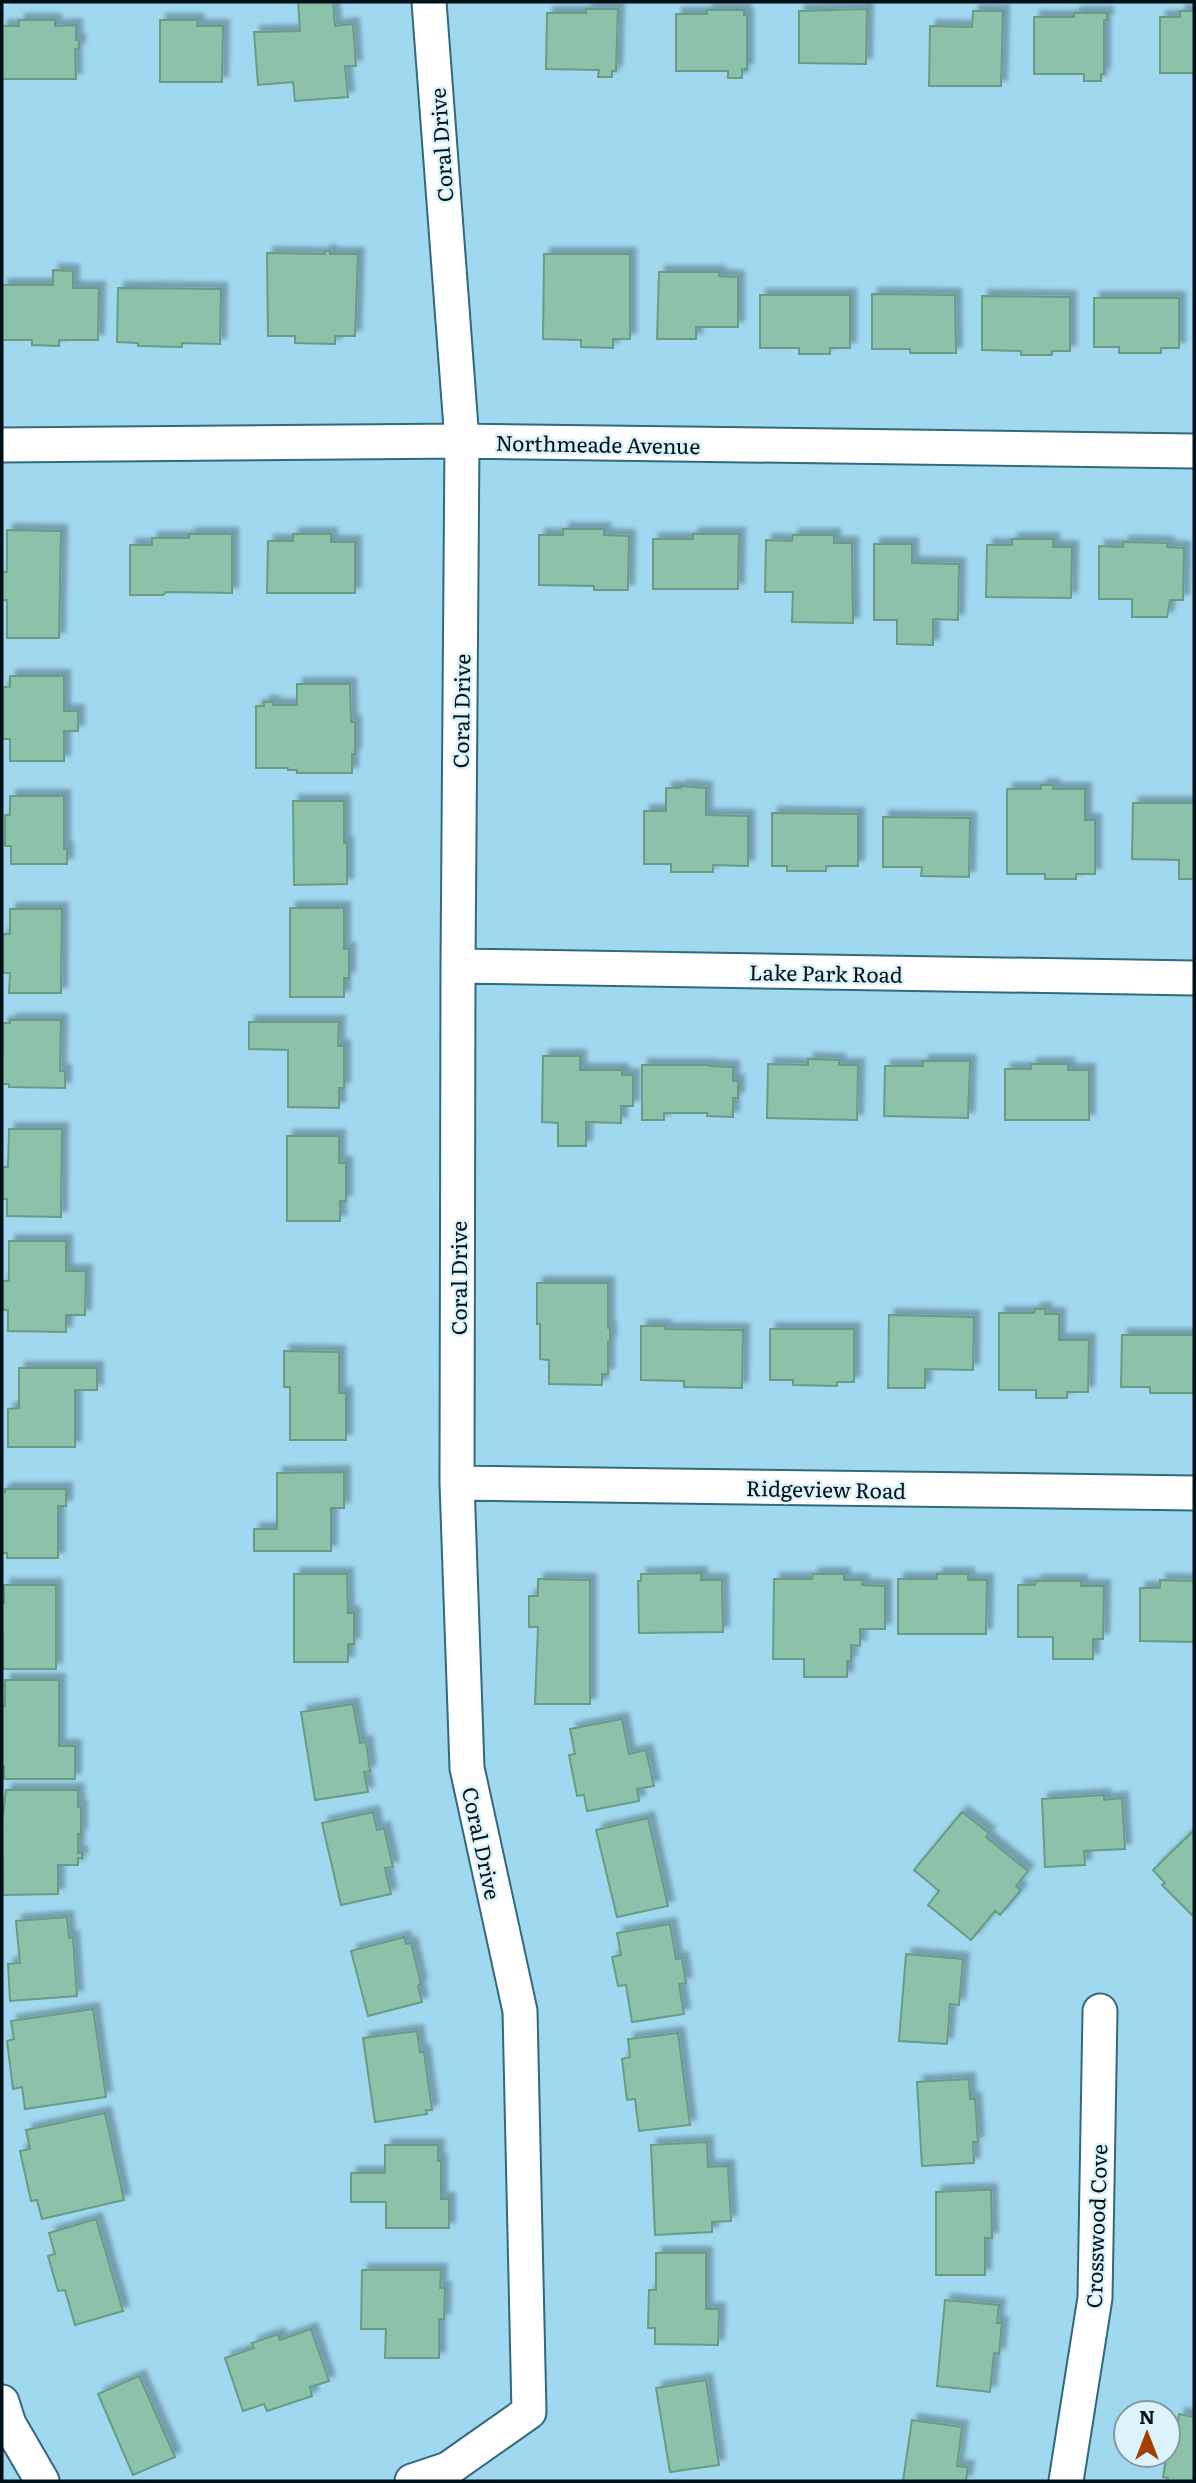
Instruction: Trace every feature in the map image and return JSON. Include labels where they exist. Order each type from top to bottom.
[{"type":"street","name":"Coral Drive","points":[[412,2481],[448,2469],[530,2412],[520,2011],[467,1768],[457,1483],[462,441],[429,2]]},
{"type":"street","name":"Northmeade Avenue","points":[[2,445],[462,441],[1194,451]]},
{"type":"street","name":"Lake Park Road","points":[[458,966],[1194,978]]},
{"type":"street","name":"Ridgeview Road","points":[[457,1483],[1194,1493]]},
{"type":"street","name":"Crosswood Cove","points":[[1066,2481],[1095,2298],[1100,2011]]},
{"type":"street","points":[[4,2417],[41,2481]]},
{"type":"building","points":[[298,2],[333,2],[335,26],[353,24],[356,66],[345,66],[348,97],[295,101],[293,82],[258,85],[254,32],[300,31]]},
{"type":"building","points":[[586,9],[618,9],[616,71],[612,71],[612,77],[598,77],[599,70],[546,69],[547,13],[586,13]]},
{"type":"building","points":[[867,9],[866,64],[799,63],[799,11]]},
{"type":"building","points":[[707,10],[744,10],[744,15],[747,15],[747,69],[742,69],[742,78],[728,78],[728,71],[676,71],[676,14],[707,14]]},
{"type":"building","points":[[973,11],[1003,11],[1001,86],[929,86],[930,26],[972,27]]},
{"type":"building","points":[[1180,11],[1194,11],[1194,73],[1160,73],[1160,17],[1180,17]]},
{"type":"building","points":[[1074,13],[1107,13],[1107,20],[1104,20],[1104,74],[1101,74],[1101,81],[1084,81],[1084,74],[1034,74],[1034,17],[1074,17]]},
{"type":"building","points":[[19,20],[55,20],[55,26],[76,25],[79,49],[75,49],[76,79],[2,79],[2,26],[19,26]]},
{"type":"building","points":[[160,20],[198,20],[197,26],[223,26],[222,82],[160,82]]},
{"type":"building","points":[[325,251],[330,251],[330,254],[358,254],[355,336],[335,336],[335,344],[295,343],[295,336],[268,336],[267,253],[325,254]]},
{"type":"building","points":[[544,254],[630,254],[630,339],[613,339],[613,348],[581,347],[581,340],[543,339]]},
{"type":"building","points":[[53,270],[73,271],[73,288],[99,288],[98,340],[59,340],[59,346],[32,345],[32,340],[2,340],[2,285],[53,285]]},
{"type":"building","points":[[659,272],[719,272],[719,276],[738,277],[738,327],[696,327],[696,339],[657,339]]},
{"type":"building","points":[[118,288],[221,289],[220,344],[182,343],[182,347],[138,346],[138,343],[117,342]]},
{"type":"building","points":[[872,294],[955,295],[956,353],[910,353],[910,349],[872,349]]},
{"type":"building","points":[[760,295],[850,295],[850,348],[830,348],[830,354],[799,354],[799,348],[760,348]]},
{"type":"building","points":[[982,296],[1070,297],[1070,351],[1052,351],[1052,355],[1021,355],[1021,351],[982,350]]},
{"type":"building","points":[[1094,298],[1179,298],[1179,348],[1161,348],[1161,353],[1119,353],[1119,347],[1094,347]]},
{"type":"building","points":[[563,529],[604,529],[604,535],[629,536],[628,590],[539,585],[539,535],[563,535]]},
{"type":"building","points":[[7,530],[61,531],[59,638],[7,638],[7,600],[2,600],[2,572],[7,572]]},
{"type":"building","points":[[189,534],[232,534],[232,593],[166,592],[163,595],[130,595],[130,545],[152,545],[152,538],[189,538]]},
{"type":"building","points":[[293,534],[331,534],[331,542],[355,542],[355,593],[267,593],[268,541],[293,541]]},
{"type":"building","points":[[693,534],[739,534],[738,589],[653,589],[653,539],[693,539]]},
{"type":"building","points":[[793,535],[834,535],[834,543],[852,543],[853,623],[792,622],[793,592],[765,592],[766,540],[792,541]]},
{"type":"building","points":[[1012,539],[1053,539],[1053,547],[1072,547],[1071,598],[986,597],[987,545],[1012,545]]},
{"type":"building","points":[[1123,542],[1168,543],[1167,547],[1184,548],[1183,600],[1170,600],[1167,617],[1132,617],[1132,599],[1099,599],[1099,546],[1123,547]]},
{"type":"building","points":[[874,544],[912,544],[912,563],[959,564],[958,620],[933,619],[933,645],[897,644],[897,620],[874,620]]},
{"type":"building","points":[[10,676],[64,676],[64,711],[78,711],[78,731],[64,731],[64,761],[10,761],[10,739],[3,739],[3,687],[10,687]]},
{"type":"building","points":[[297,684],[350,684],[351,722],[355,722],[352,773],[297,773],[297,770],[288,768],[256,768],[256,706],[264,706],[264,702],[273,702],[273,705],[297,705]]},
{"type":"building","points":[[1041,785],[1053,785],[1053,789],[1085,789],[1085,820],[1095,820],[1095,874],[1076,874],[1076,879],[1045,879],[1045,874],[1007,874],[1007,789],[1041,789]]},
{"type":"building","points":[[666,788],[706,788],[706,815],[748,816],[748,866],[713,865],[713,872],[671,872],[671,864],[644,864],[644,811],[666,811]]},
{"type":"building","points":[[10,796],[64,796],[64,849],[67,849],[67,864],[11,864],[11,846],[5,846],[5,815],[10,815]]},
{"type":"building","points":[[293,801],[344,801],[347,884],[294,885]]},
{"type":"building","points":[[1133,803],[1194,803],[1194,879],[1179,879],[1179,860],[1132,859]]},
{"type":"building","points":[[772,813],[858,814],[858,866],[826,866],[826,871],[787,871],[787,866],[772,866]]},
{"type":"building","points":[[883,817],[970,818],[969,877],[921,876],[922,867],[883,867]]},
{"type":"building","points":[[290,908],[344,908],[344,949],[349,949],[349,978],[344,978],[344,997],[290,997]]},
{"type":"building","points":[[10,909],[62,909],[61,993],[9,993],[10,973],[3,973],[3,934],[10,934]]},
{"type":"building","points":[[10,1020],[61,1020],[60,1071],[65,1071],[65,1088],[9,1087],[9,1084],[2,1084],[3,1023],[10,1023]]},
{"type":"building","points":[[249,1022],[339,1022],[338,1046],[344,1046],[344,1088],[339,1088],[339,1108],[288,1107],[288,1050],[249,1049]]},
{"type":"building","points":[[543,1056],[580,1056],[580,1070],[622,1070],[622,1075],[633,1075],[633,1106],[621,1106],[621,1123],[586,1122],[586,1146],[558,1146],[558,1123],[542,1122]]},
{"type":"building","points":[[808,1059],[839,1060],[839,1065],[858,1065],[857,1120],[767,1118],[768,1064],[808,1065]]},
{"type":"building","points":[[923,1061],[970,1061],[968,1118],[884,1116],[885,1066],[923,1066]]},
{"type":"building","points":[[1031,1064],[1068,1064],[1068,1070],[1089,1070],[1089,1120],[1005,1120],[1005,1069],[1031,1069]]},
{"type":"building","points":[[642,1065],[733,1067],[733,1081],[738,1081],[738,1098],[733,1098],[733,1117],[707,1116],[707,1113],[664,1113],[664,1120],[642,1120]]},
{"type":"building","points":[[9,1129],[62,1129],[61,1217],[7,1216],[7,1199],[3,1199],[3,1167],[8,1167]]},
{"type":"building","points":[[287,1136],[339,1136],[339,1163],[346,1163],[346,1201],[340,1201],[340,1221],[287,1221]]},
{"type":"building","points":[[9,1241],[66,1241],[66,1271],[86,1271],[85,1315],[66,1315],[66,1332],[8,1331],[8,1310],[3,1310],[3,1281],[9,1281]]},
{"type":"building","points":[[537,1283],[608,1283],[610,1342],[608,1374],[602,1374],[602,1385],[549,1384],[549,1360],[540,1359]]},
{"type":"building","points":[[1035,1309],[1046,1309],[1045,1314],[1059,1314],[1059,1340],[1089,1340],[1088,1392],[1067,1392],[1067,1398],[1036,1398],[1036,1390],[999,1390],[999,1313],[1034,1313]]},
{"type":"building","points":[[889,1315],[974,1317],[973,1370],[925,1369],[925,1388],[888,1388]]},
{"type":"building","points":[[641,1326],[743,1330],[742,1388],[684,1387],[684,1381],[641,1380]]},
{"type":"building","points":[[770,1329],[854,1329],[854,1382],[837,1382],[837,1386],[793,1385],[793,1380],[770,1380]]},
{"type":"building","points":[[1122,1335],[1194,1335],[1193,1393],[1150,1393],[1150,1387],[1121,1387]]},
{"type":"building","points":[[284,1351],[339,1352],[339,1393],[346,1393],[346,1440],[290,1440],[290,1387],[284,1387]]},
{"type":"building","points":[[19,1368],[97,1368],[97,1390],[75,1390],[75,1447],[8,1447],[8,1409],[19,1408]]},
{"type":"building","points":[[344,1472],[344,1508],[331,1508],[331,1551],[254,1551],[254,1529],[277,1529],[277,1473]]},
{"type":"building","points":[[5,1489],[66,1489],[66,1506],[58,1506],[58,1558],[7,1558],[7,1553],[2,1553],[2,1492],[5,1492]]},
{"type":"building","points":[[701,1573],[701,1580],[722,1580],[723,1632],[639,1633],[638,1581],[641,1581],[641,1574]]},
{"type":"building","points":[[294,1574],[347,1574],[348,1613],[354,1613],[354,1644],[348,1644],[348,1662],[294,1662]]},
{"type":"building","points":[[813,1574],[844,1574],[844,1580],[863,1580],[862,1585],[885,1586],[885,1629],[860,1629],[860,1646],[851,1645],[847,1677],[804,1677],[804,1659],[773,1659],[774,1579],[812,1579]]},
{"type":"building","points":[[937,1574],[968,1574],[968,1580],[987,1580],[986,1634],[898,1634],[898,1579],[937,1579]]},
{"type":"building","points":[[538,1579],[590,1580],[590,1704],[535,1704],[538,1627],[529,1627],[529,1596],[538,1596]]},
{"type":"building","points":[[1160,1580],[1194,1581],[1194,1642],[1140,1641],[1140,1588],[1160,1588]]},
{"type":"building","points":[[1036,1581],[1081,1581],[1081,1586],[1104,1586],[1103,1639],[1093,1639],[1093,1659],[1053,1659],[1053,1637],[1018,1637],[1018,1585],[1035,1585]]},
{"type":"building","points":[[4,1585],[56,1585],[56,1669],[3,1669]]},
{"type":"building","points":[[5,1680],[59,1680],[59,1746],[75,1746],[75,1779],[4,1779],[2,1706],[5,1706]]},
{"type":"building","points":[[353,1704],[360,1743],[366,1742],[370,1771],[364,1772],[368,1792],[315,1800],[301,1712]]},
{"type":"building","points":[[622,1719],[629,1754],[646,1750],[654,1786],[637,1789],[639,1801],[587,1811],[584,1795],[577,1796],[569,1755],[575,1754],[570,1729]]},
{"type":"building","points":[[6,1790],[78,1790],[81,1834],[78,1834],[78,1853],[82,1853],[82,1858],[78,1858],[78,1865],[58,1865],[58,1894],[3,1895],[2,1823]]},
{"type":"building","points":[[1104,1795],[1104,1800],[1122,1798],[1125,1849],[1084,1851],[1085,1865],[1045,1867],[1042,1799]]},
{"type":"building","points":[[373,1812],[377,1830],[384,1828],[393,1867],[385,1868],[391,1894],[341,1905],[322,1823]]},
{"type":"building","points":[[962,1812],[989,1833],[986,1837],[1028,1871],[1016,1886],[1021,1890],[1000,1915],[995,1911],[971,1940],[928,1905],[939,1891],[914,1870]]},
{"type":"building","points":[[648,1818],[668,1906],[617,1917],[596,1830]]},
{"type":"building","points":[[1192,1832],[1192,1915],[1162,1885],[1165,1883],[1153,1870]]},
{"type":"building","points":[[67,1917],[69,1938],[73,1937],[77,1996],[10,2001],[8,1964],[20,1963],[16,1921]]},
{"type":"building","points":[[670,1924],[676,1959],[682,1958],[686,1983],[679,1984],[684,2014],[632,2022],[626,1985],[618,1986],[612,1957],[621,1955],[617,1933]]},
{"type":"building","points":[[404,1937],[406,1944],[411,1943],[421,1984],[418,1986],[422,2002],[368,2016],[351,1951]]},
{"type":"building","points":[[906,1954],[963,1959],[959,2005],[950,2004],[947,2044],[899,2041]]},
{"type":"building","points":[[93,2009],[106,2097],[25,2109],[22,2087],[13,2089],[7,2041],[14,2039],[11,2021]]},
{"type":"building","points":[[417,2031],[420,2052],[424,2052],[432,2110],[426,2110],[427,2114],[375,2122],[363,2038]]},
{"type":"building","points":[[678,2033],[690,2125],[639,2131],[635,2099],[627,2100],[622,2059],[630,2057],[628,2039]]},
{"type":"building","points":[[969,2079],[970,2099],[975,2099],[978,2142],[973,2142],[974,2163],[922,2166],[917,2082]]},
{"type":"building","points":[[105,2113],[124,2200],[42,2219],[37,2200],[31,2201],[20,2151],[30,2149],[26,2130]]},
{"type":"building","points":[[707,2142],[708,2167],[728,2166],[731,2221],[712,2222],[712,2232],[655,2235],[651,2145]]},
{"type":"building","points":[[385,2145],[438,2145],[438,2161],[441,2161],[441,2199],[449,2199],[449,2228],[386,2228],[386,2202],[351,2202],[351,2173],[385,2173]]},
{"type":"building","points":[[991,2190],[992,2238],[985,2238],[985,2275],[936,2275],[936,2192]]},
{"type":"building","points":[[96,2219],[123,2311],[75,2325],[65,2290],[58,2291],[48,2256],[55,2254],[49,2233]]},
{"type":"building","points":[[656,2253],[706,2253],[706,2309],[719,2309],[718,2345],[655,2344],[655,2328],[648,2328],[649,2290],[656,2290]]},
{"type":"building","points":[[362,2270],[441,2270],[440,2288],[445,2288],[444,2319],[439,2319],[439,2358],[385,2358],[386,2329],[361,2329]]},
{"type":"building","points":[[945,2300],[999,2305],[997,2323],[1002,2323],[999,2354],[994,2353],[990,2392],[937,2386]]},
{"type":"building","points":[[311,2329],[329,2381],[310,2387],[312,2396],[267,2411],[264,2404],[243,2411],[225,2358],[254,2348],[252,2343],[278,2334],[280,2340]]},
{"type":"building","points":[[139,2376],[175,2457],[133,2475],[98,2394]]},
{"type":"building","points":[[706,2380],[719,2465],[670,2472],[656,2388]]},
{"type":"building","points":[[1182,2415],[1194,2417],[1194,2481],[1168,2481],[1168,2478],[1163,2477],[1164,2469],[1182,2469]]},
{"type":"building","points":[[912,2420],[962,2427],[957,2466],[968,2467],[966,2481],[903,2481]]}]
